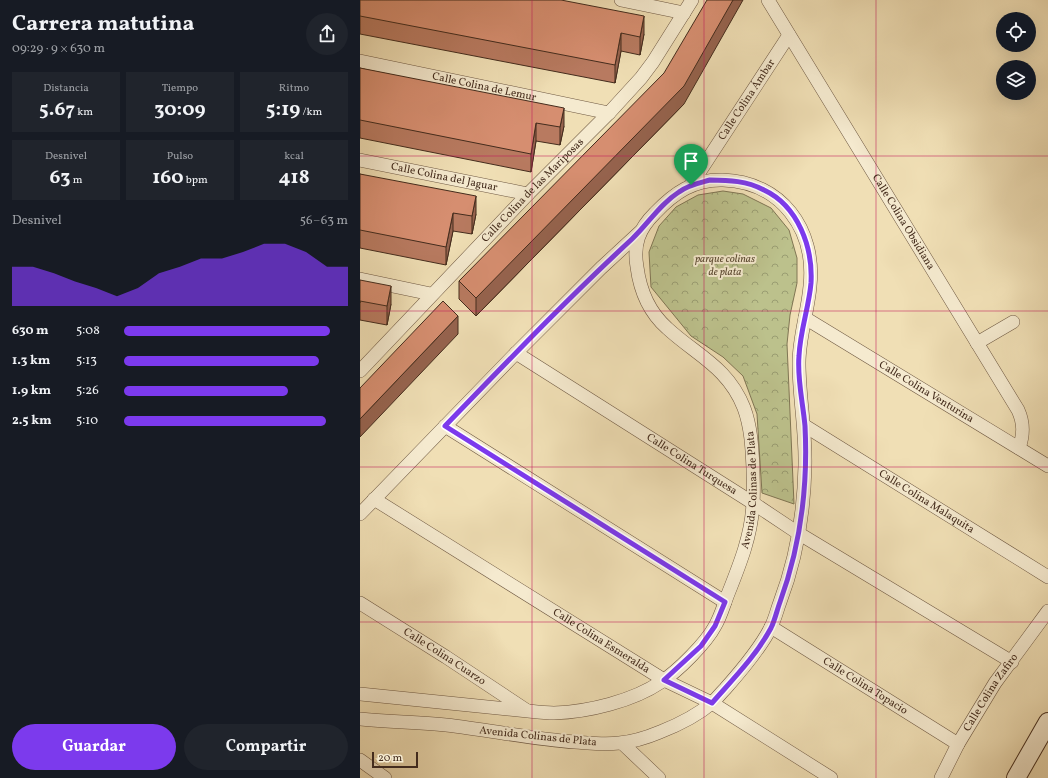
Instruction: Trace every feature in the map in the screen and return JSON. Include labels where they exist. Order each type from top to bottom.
[{"type":"street","points":[[620,0],[684,13]]},
{"type":"street","name":"Calle Colina de las Mariposas","points":[[360,371],[432,294],[528,194],[609,113],[641,78],[653,62],[692,0]]},
{"type":"street","name":"Calle Colina Obsidiana","points":[[768,0],[1021,417],[1023,432],[1019,448]]},
{"type":"street","name":"Calle Colina Ámbar","points":[[691,185],[789,35]]},
{"type":"street","name":"Calle Colina de Lemur","points":[[360,61],[609,113]]},
{"type":"street","name":"Calle Colina del Jaguar","points":[[360,160],[528,194]]},
{"type":"street","name":"Avenida Colinas de Plata","points":[[360,694],[553,713],[583,710],[611,703],[644,692],[664,680],[701,646],[715,626],[736,573],[748,535],[753,503],[752,440],[745,410],[734,387],[714,365],[664,326],[648,306],[639,282],[635,257],[640,232],[649,219],[679,191],[691,185],[710,180],[726,180],[744,183],[765,190],[784,204],[799,224],[807,242],[811,263],[811,283],[799,355],[799,376],[805,426],[804,495],[790,576],[771,627],[746,666],[712,703],[687,719],[659,732],[622,743],[597,744],[530,738],[446,725],[361,720]]},
{"type":"street","points":[[360,514],[516,353],[601,268],[640,232]]},
{"type":"street","points":[[360,279],[432,294]]},
{"type":"street","name":"Calle Colina Venturina","points":[[805,318],[1048,466]]},
{"type":"street","points":[[977,343],[1013,322]]},
{"type":"street","name":"Calle Colina Turquesa","points":[[516,353],[798,533],[1012,662]]},
{"type":"street","points":[[445,426],[725,602]]},
{"type":"street","name":"Calle Colina Malaquita","points":[[805,426],[1048,577]]},
{"type":"street","name":"Calle Colina Esmeralda","points":[[374,499],[664,680],[712,703],[831,778]]},
{"type":"street","name":"Calle Colina Cuarzo","points":[[360,603],[528,711]]},
{"type":"street","name":"Calle Colina Zafiro","points":[[941,778],[958,744],[995,683],[1048,612]]},
{"type":"street","name":"Calle Colina Topacio","points":[[771,627],[958,744]]},
{"type":"street","points":[[1016,778],[1048,722]]},
{"type":"street","points":[[622,743],[659,778]]},
{"type":"street","points":[[360,760],[385,778]]},
{"type":"green space","name":"parque colinas de plata","points":[[723,191],[743,194],[771,208],[789,230],[797,258],[797,283],[790,315],[787,344],[794,504],[762,493],[757,414],[743,376],[723,357],[691,336],[651,287],[649,252],[659,226],[676,207],[698,195]]},
{"type":"building","points":[[360,0],[561,0],[644,16],[640,37],[621,33],[615,65],[360,16]]},
{"type":"building","points":[[707,0],[733,0],[684,86],[476,298],[459,281],[664,73]]},
{"type":"building","points":[[360,68],[564,108],[560,127],[536,123],[531,154],[360,120]]},
{"type":"building","points":[[360,174],[476,196],[472,216],[453,213],[446,247],[360,230]]},
{"type":"building","points":[[360,280],[391,286],[387,306],[360,301]]},
{"type":"building","points":[[443,301],[458,316],[360,419],[360,388]]},
{"type":"route","points":[[710,180],[726,180],[744,183],[765,190],[784,204],[799,224],[807,242],[811,263],[811,283],[799,355],[799,376],[805,426],[804,495],[790,576],[771,627],[746,666],[712,703],[664,680],[701,646],[715,626],[725,602],[445,426],[601,268],[640,232],[649,219],[668,200],[679,191],[691,185],[710,180]]}]
